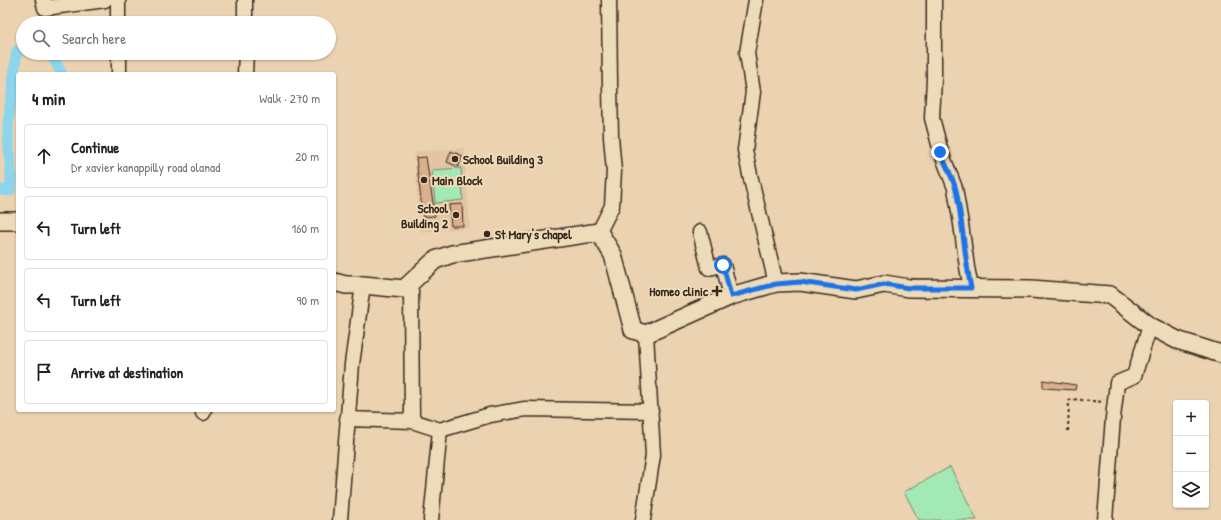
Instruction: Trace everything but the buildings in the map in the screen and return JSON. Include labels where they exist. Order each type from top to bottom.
[{"type":"main road","points":[[0,221],[16,221]]},
{"type":"main road","points":[[336,282],[346,285],[363,284],[404,289],[435,260],[452,254],[599,232],[613,255],[633,330],[646,334],[731,296],[776,284],[800,282],[856,290],[884,284],[909,288],[1031,288],[1110,295],[1150,326],[1176,340],[1221,354]]},
{"type":"street","points":[[43,0],[44,8],[105,0]]},
{"type":"street","points":[[118,0],[118,16]]},
{"type":"street","points":[[245,0],[245,16]]},
{"type":"street","points":[[599,232],[612,206],[614,171],[611,137],[609,0]]},
{"type":"street","points":[[756,0],[747,53],[753,92],[745,150],[776,284]]},
{"type":"street","points":[[934,0],[932,118],[940,152],[955,188],[971,288]]},
{"type":"street","points":[[118,60],[119,72]]},
{"type":"street","points":[[245,72],[246,60]]},
{"type":"street","points":[[700,232],[709,268],[723,265],[731,296]]},
{"type":"street","points":[[340,520],[352,364],[363,284]]},
{"type":"street","points":[[404,289],[411,291],[412,421]]},
{"type":"street","points":[[1105,520],[1114,403],[1117,383],[1134,376],[1150,326]]},
{"type":"street","points":[[643,520],[653,456],[646,334]]},
{"type":"street","points":[[347,419],[412,421],[440,430],[490,415],[525,409],[651,411]]},
{"type":"street","points":[[431,520],[440,430]]},
{"type":"path","points":[[1068,431],[1069,401],[1071,399],[1114,403]]},
{"type":"shaded area","points":[[464,148],[470,228],[420,232],[414,152]]},
{"type":"green space","points":[[461,168],[463,200],[435,203],[432,170]]},
{"type":"green space","points":[[950,467],[977,520],[919,520],[904,492]]},
{"type":"waterway","points":[[0,190],[10,191],[11,183],[8,119],[16,58]]},
{"type":"waterway","points":[[54,60],[61,72]]},
{"type":"place","name":"School Building 3","points":[[455,159]]},
{"type":"place","name":"Main Block","points":[[424,180]]},
{"type":"place","name":"School Building 2","points":[[456,215]]},
{"type":"place","name":"St Mary's chapel","points":[[487,234]]},
{"type":"place","name":"Homeo clinic","points":[[717,291]]},
{"type":"route","points":[[723,265],[731,296],[766,286],[800,282],[856,290],[884,284],[909,288],[971,288],[955,188],[940,152]]}]
